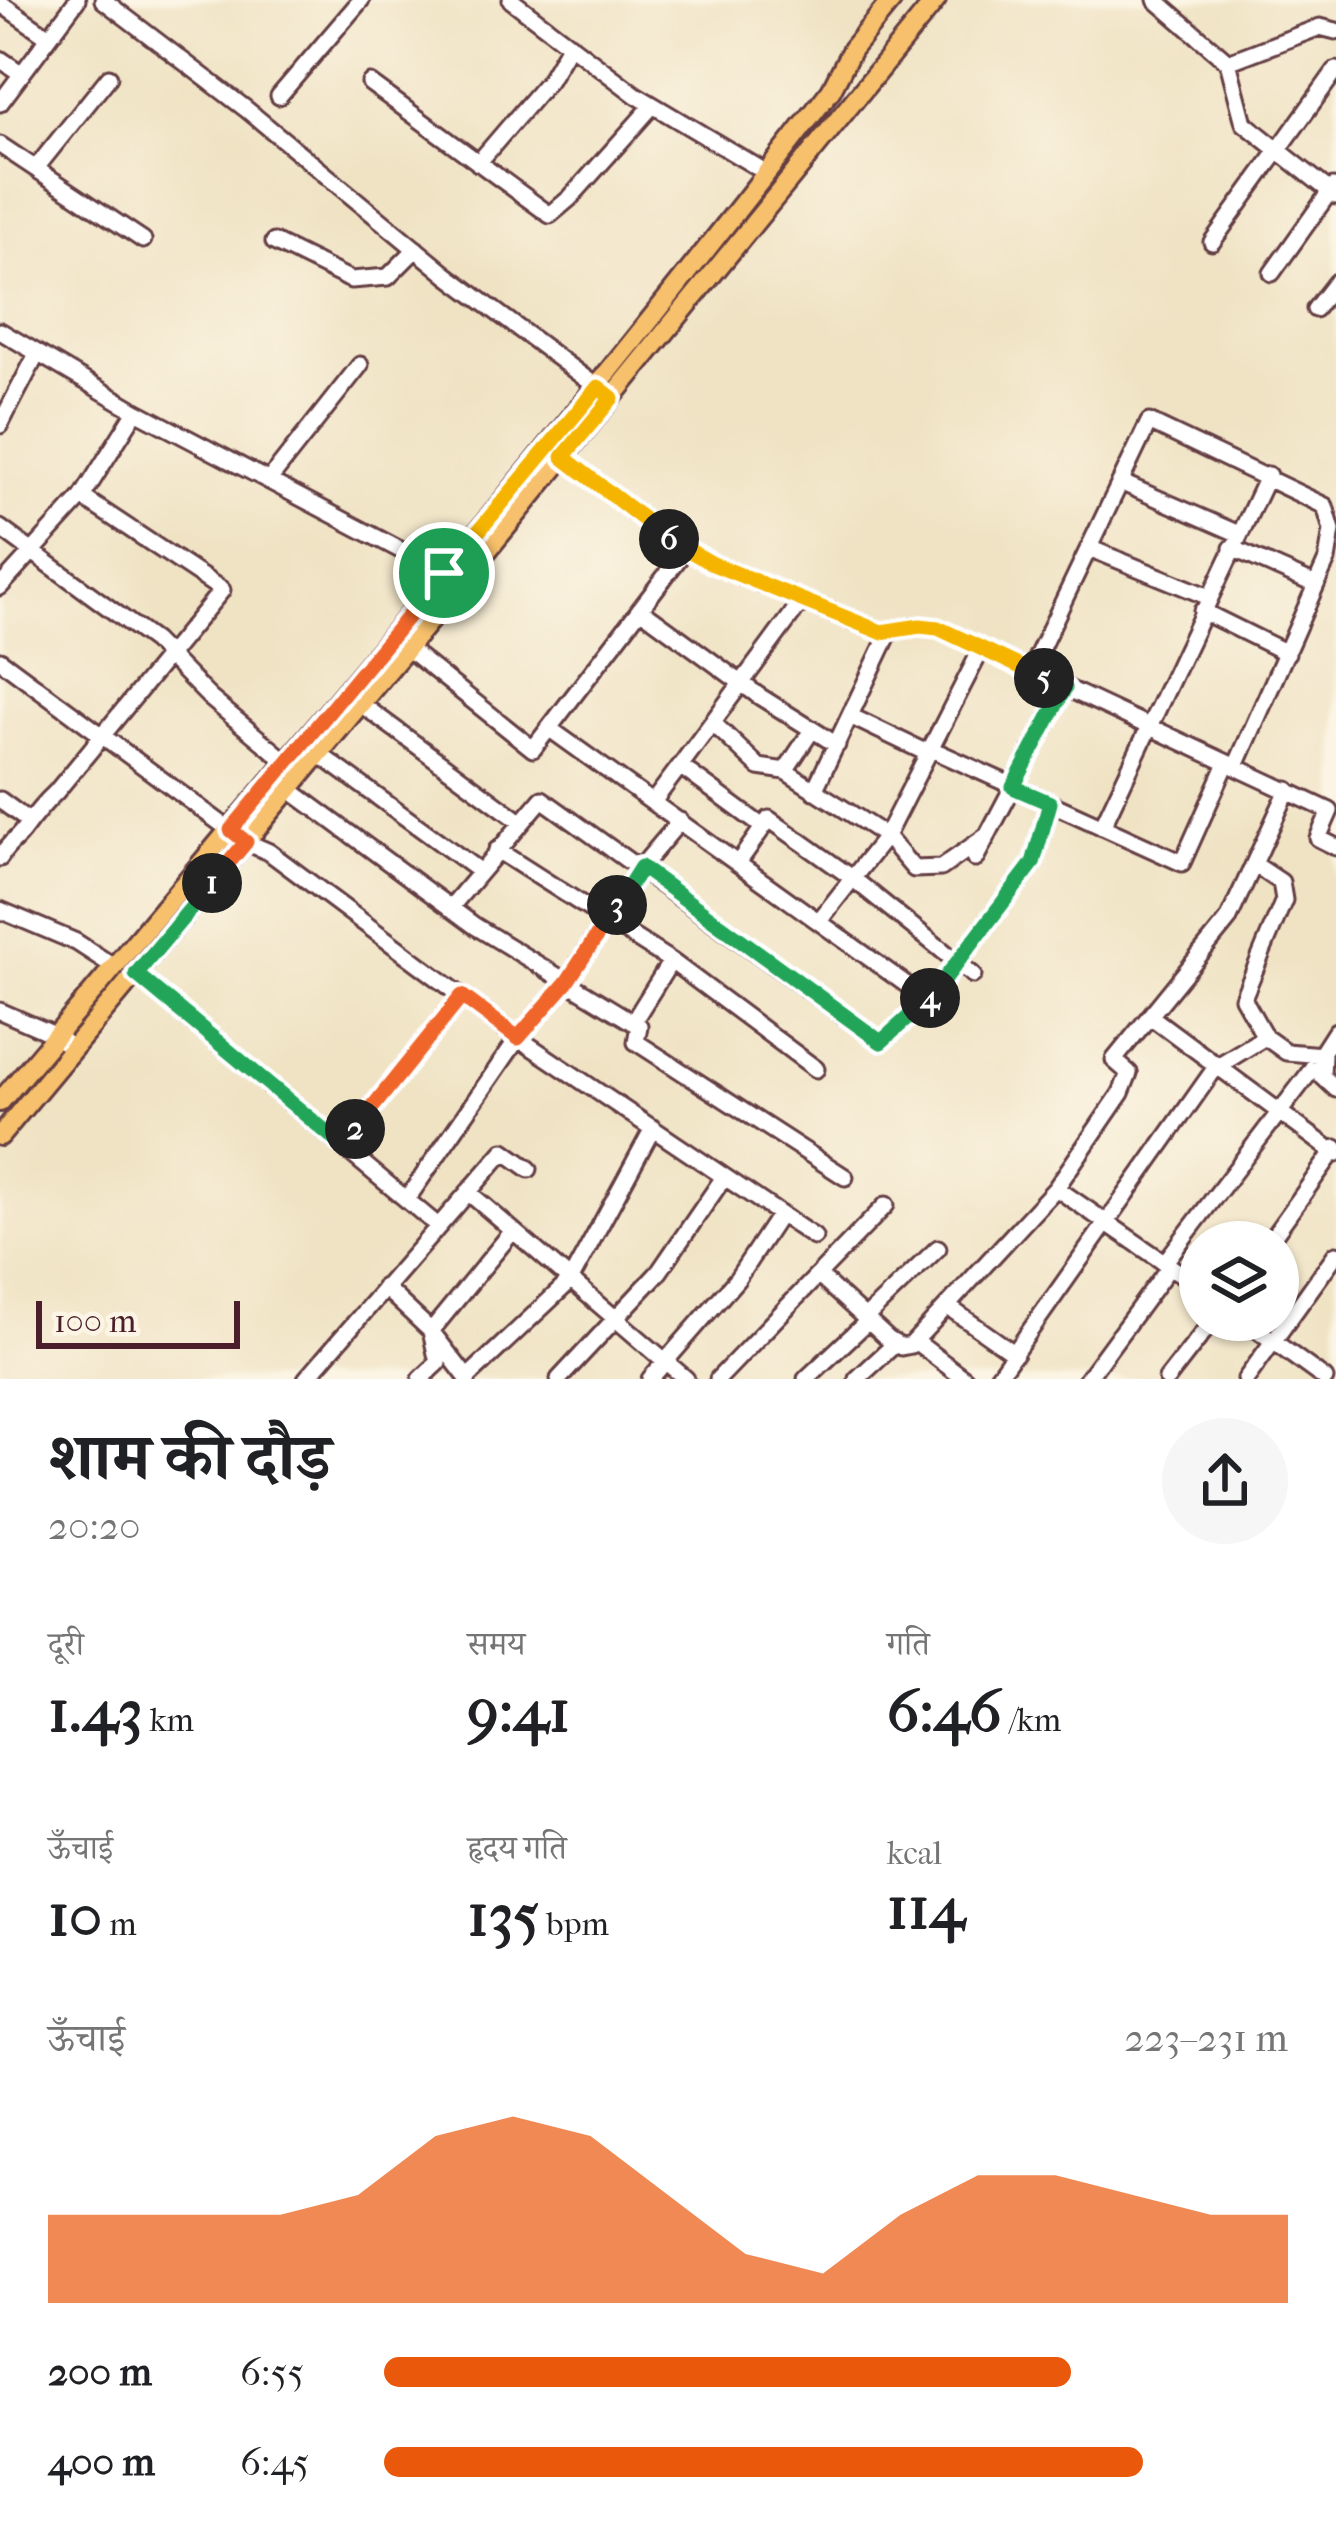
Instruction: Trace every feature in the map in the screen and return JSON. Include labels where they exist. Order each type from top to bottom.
[{"type":"main road","points":[[0,1102],[113,966],[290,789],[563,457],[605,392],[831,90],[844,64],[892,0]]},
{"type":"main road","points":[[0,1136],[136,974],[287,763],[444,573],[605,392],[933,5]]},
{"type":"street","points":[[0,103],[77,0]]},
{"type":"street","points":[[103,0],[416,249],[605,392]]},
{"type":"street","points":[[279,96],[361,0]]},
{"type":"street","points":[[512,0],[652,105],[767,173]]},
{"type":"street","points":[[1156,0],[1228,62],[1244,123],[1334,190],[1272,273]]},
{"type":"street","points":[[0,3],[49,38]]},
{"type":"street","points":[[1228,62],[1320,27],[1336,31]]},
{"type":"street","points":[[478,164],[549,80],[570,44]]},
{"type":"street","points":[[0,58],[22,74]]},
{"type":"street","points":[[1212,242],[1336,70]]},
{"type":"street","points":[[35,168],[109,77]]},
{"type":"street","points":[[370,83],[554,214],[652,105]]},
{"type":"street","points":[[0,145],[143,240]]},
{"type":"street","points":[[274,242],[351,280],[388,277],[416,249]]},
{"type":"street","points":[[1315,309],[1336,281]]},
{"type":"street","points":[[0,331],[136,411],[444,573]]},
{"type":"street","points":[[0,425],[37,354]]},
{"type":"street","points":[[269,480],[360,365]]},
{"type":"street","points":[[0,587],[82,497],[136,411]]},
{"type":"street","points":[[850,716],[1182,863],[1288,653],[1327,560],[1334,527],[1320,500],[1149,422],[1030,671]]},
{"type":"street","points":[[563,457],[686,549],[881,632],[938,628],[1330,811],[1318,838],[1336,847]]},
{"type":"street","points":[[1102,827],[1268,476]]},
{"type":"street","points":[[1120,482],[1316,585]]},
{"type":"street","points":[[2,850],[56,792],[222,590],[82,497]]},
{"type":"street","points":[[0,528],[154,641],[210,698],[287,763]]},
{"type":"street","points":[[1089,548],[1205,604],[1288,653]]},
{"type":"street","points":[[407,648],[533,749],[686,549]]},
{"type":"street","points":[[653,802],[802,601]]},
{"type":"street","points":[[640,609],[837,746]]},
{"type":"street","points":[[814,791],[890,631]]},
{"type":"street","points":[[819,921],[886,836],[982,648]]},
{"type":"street","points":[[0,660],[518,1038],[814,1237]]},
{"type":"street","points":[[975,859],[1065,688]]},
{"type":"street","points":[[361,704],[521,823]]},
{"type":"street","points":[[712,723],[759,767],[785,771],[886,836],[914,869],[941,868],[988,835]]},
{"type":"street","points":[[550,729],[928,1000]]},
{"type":"street","points":[[785,771],[812,730]]},
{"type":"street","points":[[319,754],[479,871]]},
{"type":"street","points":[[680,766],[763,827]]},
{"type":"street","points":[[290,789],[450,908],[639,1026],[636,1042],[845,1178]]},
{"type":"street","points":[[818,1276],[895,1344],[901,1347],[914,1341],[1056,1188],[1129,1080],[1126,1068],[1114,1060],[1213,944],[1288,790]]},
{"type":"street","points":[[450,908],[542,799],[881,1042],[928,1000],[1033,863],[1050,803]]},
{"type":"street","points":[[0,800],[27,820]]},
{"type":"street","points":[[738,863],[769,819],[851,877],[973,975]]},
{"type":"street","points":[[407,1199],[518,1038],[567,982],[641,867],[680,821]]},
{"type":"street","points":[[496,850],[670,961],[816,1069]]},
{"type":"street","points":[[1254,864],[1281,882],[1284,900],[1243,998],[1264,1037],[1286,1052],[1323,1055]]},
{"type":"street","points":[[0,910],[76,942],[113,966]]},
{"type":"street","points":[[633,1022],[670,961]]},
{"type":"street","points":[[136,974],[438,1226]]},
{"type":"street","points":[[342,1145],[462,996]]},
{"type":"street","points":[[0,1011],[56,1035],[73,1048]]},
{"type":"street","points":[[1150,1016],[1335,1151],[1284,1221]]},
{"type":"street","points":[[1087,1379],[1336,1031]]},
{"type":"street","points":[[996,1379],[1216,1067],[1264,1037]]},
{"type":"street","points":[[1323,1055],[1322,1076],[1336,1089]]},
{"type":"street","points":[[383,1287],[430,1331],[467,1378],[570,1281],[652,1128]]},
{"type":"street","points":[[306,1379],[505,1151],[530,1169]]},
{"type":"street","points":[[559,1379],[659,1272],[724,1177]]},
{"type":"street","points":[[1056,1188],[1179,1272]]},
{"type":"street","points":[[468,1192],[686,1379]]},
{"type":"street","points":[[718,1379],[886,1205]]},
{"type":"street","points":[[650,1379],[736,1279],[780,1214]]},
{"type":"street","points":[[430,1331],[507,1238]]},
{"type":"street","points":[[806,1379],[938,1247]]},
{"type":"street","points":[[1299,1304],[1336,1254]]},
{"type":"street","points":[[947,1306],[1015,1354]]},
{"type":"street","points":[[421,1379],[438,1364],[430,1331]]},
{"type":"street","points":[[914,1341],[964,1379]]},
{"type":"street","points":[[1167,1379],[1197,1341]]},
{"type":"street","points":[[1246,1379],[1271,1341]]},
{"type":"street","points":[[1273,1341],[1325,1379]]},
{"type":"street","points":[[857,1379],[895,1344]]},
{"type":"route","points":[[598,387],[612,398],[563,457],[673,542],[713,564],[881,632],[938,628],[1065,688],[1013,787],[1050,803],[1033,863],[928,1000],[881,1042],[641,867],[567,982],[518,1038],[462,996],[342,1145],[136,974],[246,842],[231,830],[444,573],[598,387]]}]
